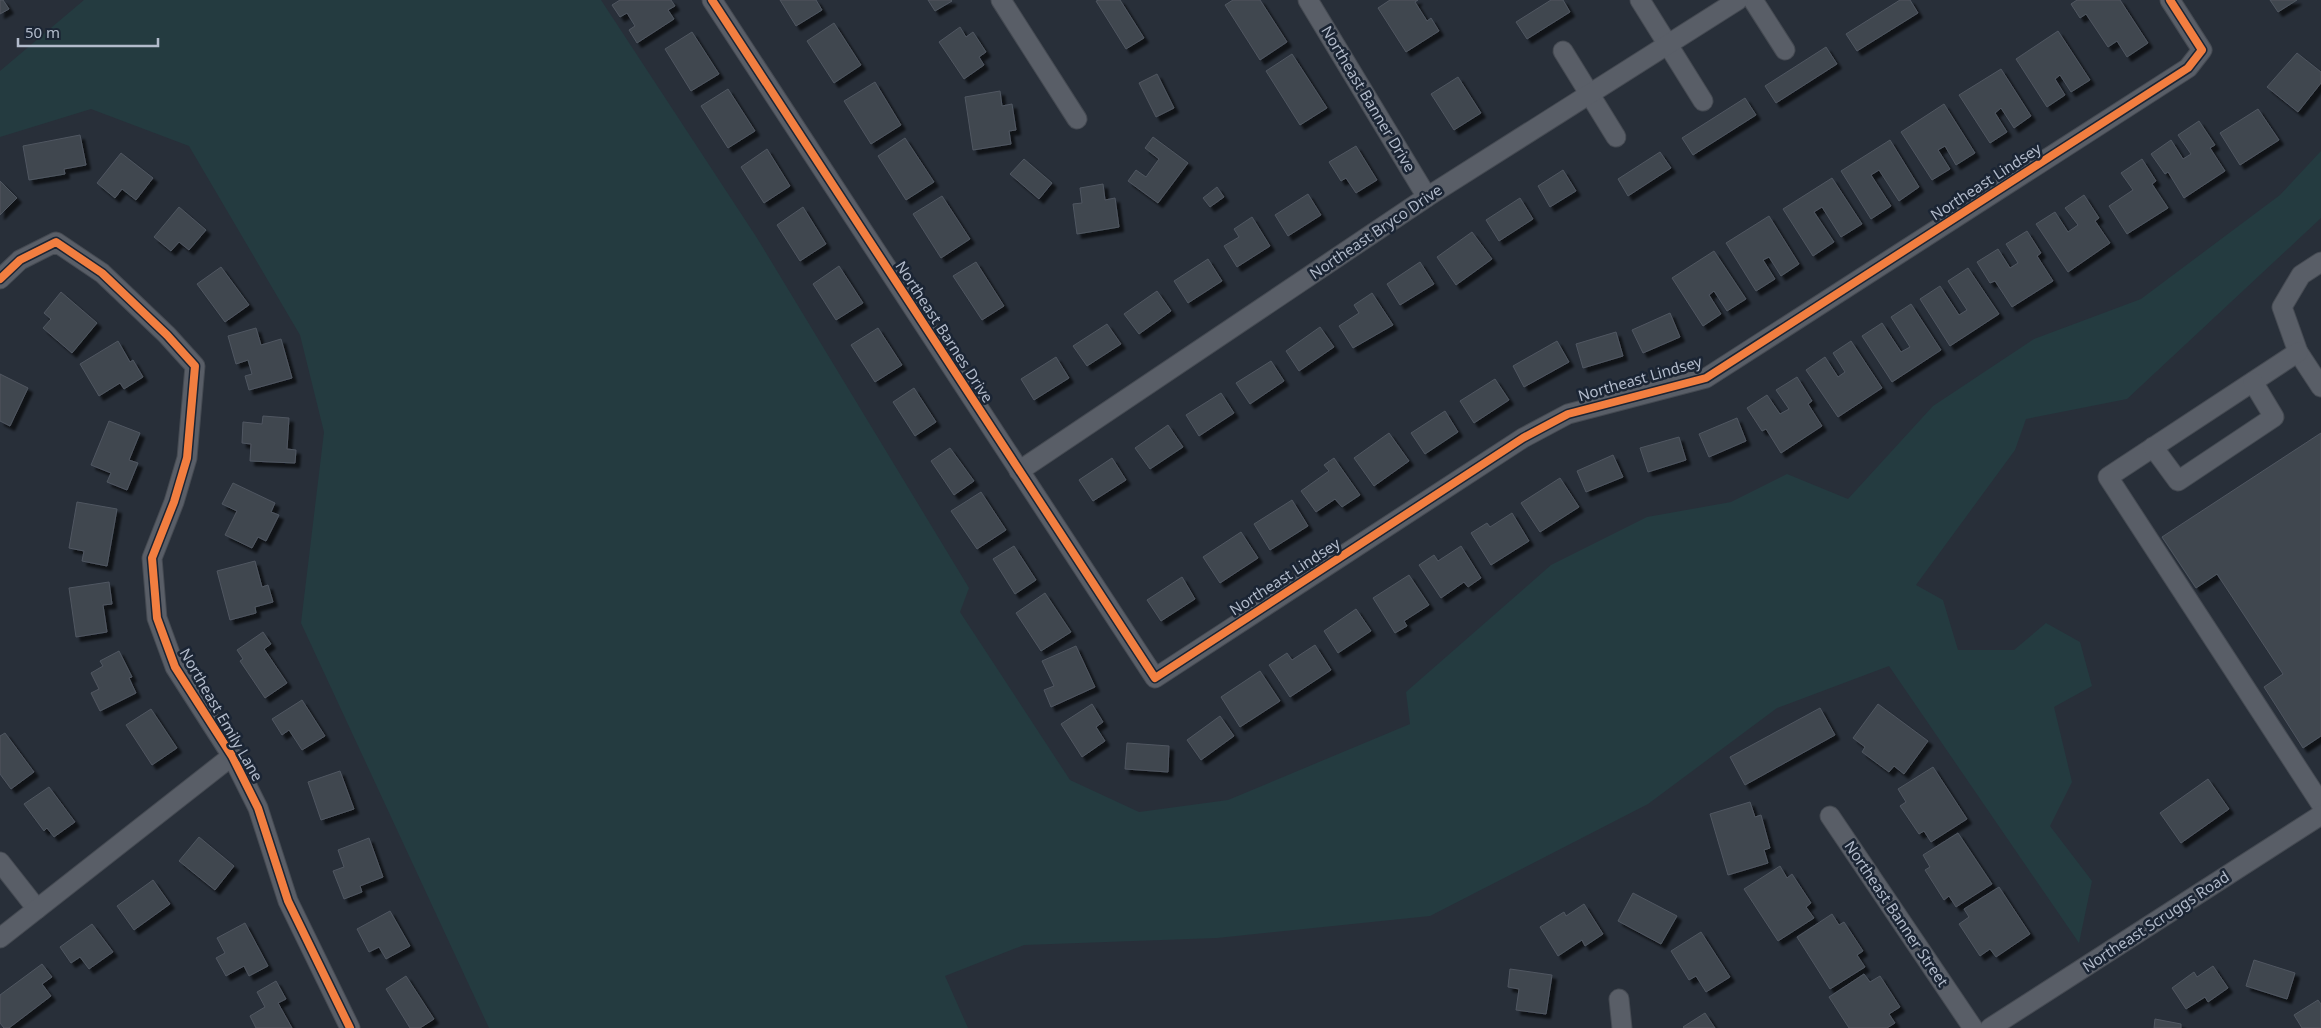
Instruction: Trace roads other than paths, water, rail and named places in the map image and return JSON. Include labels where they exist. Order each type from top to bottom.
[{"type":"street","name":"Northeast Barnes Drive","points":[[712,0],[1155,678]]},
{"type":"street","points":[[1001,0],[1077,119]]},
{"type":"street","name":"Northeast Banner Drive","points":[[1308,0],[1427,197]]},
{"type":"street","points":[[1640,0],[1703,101]]},
{"type":"street","name":"Northeast Bryco Drive","points":[[1020,471],[1427,197],[1738,0]]},
{"type":"street","points":[[1753,0],[1785,50]]},
{"type":"street","name":"Northeast Lindsey","points":[[1155,678],[1523,438],[1568,414],[1706,378],[2188,68],[2202,50],[2170,0]]},
{"type":"street","points":[[1563,51],[1616,137]]},
{"type":"street","name":"Northeast Emily Lane","points":[[0,279],[20,260],[56,242],[102,273],[167,335],[195,366],[187,458],[174,502],[152,558],[157,618],[175,667],[232,756],[258,808],[288,901],[350,1028]]},
{"type":"street","points":[[2321,262],[2300,275],[2282,307],[2298,352],[2321,387]]},
{"type":"street","points":[[2298,352],[2108,477],[2321,804]]},
{"type":"street","points":[[2153,447],[2178,481],[2274,417],[2253,382]]},
{"type":"street","points":[[0,938],[232,756]]},
{"type":"street","name":"Northeast Scruggs Road","points":[[1990,1028],[2321,815]]},
{"type":"street","name":"Northeast Banner Street","points":[[1830,816],[1968,1020]]},
{"type":"street","points":[[0,862],[37,909]]},
{"type":"street","points":[[1619,999],[1622,1028]]}]
